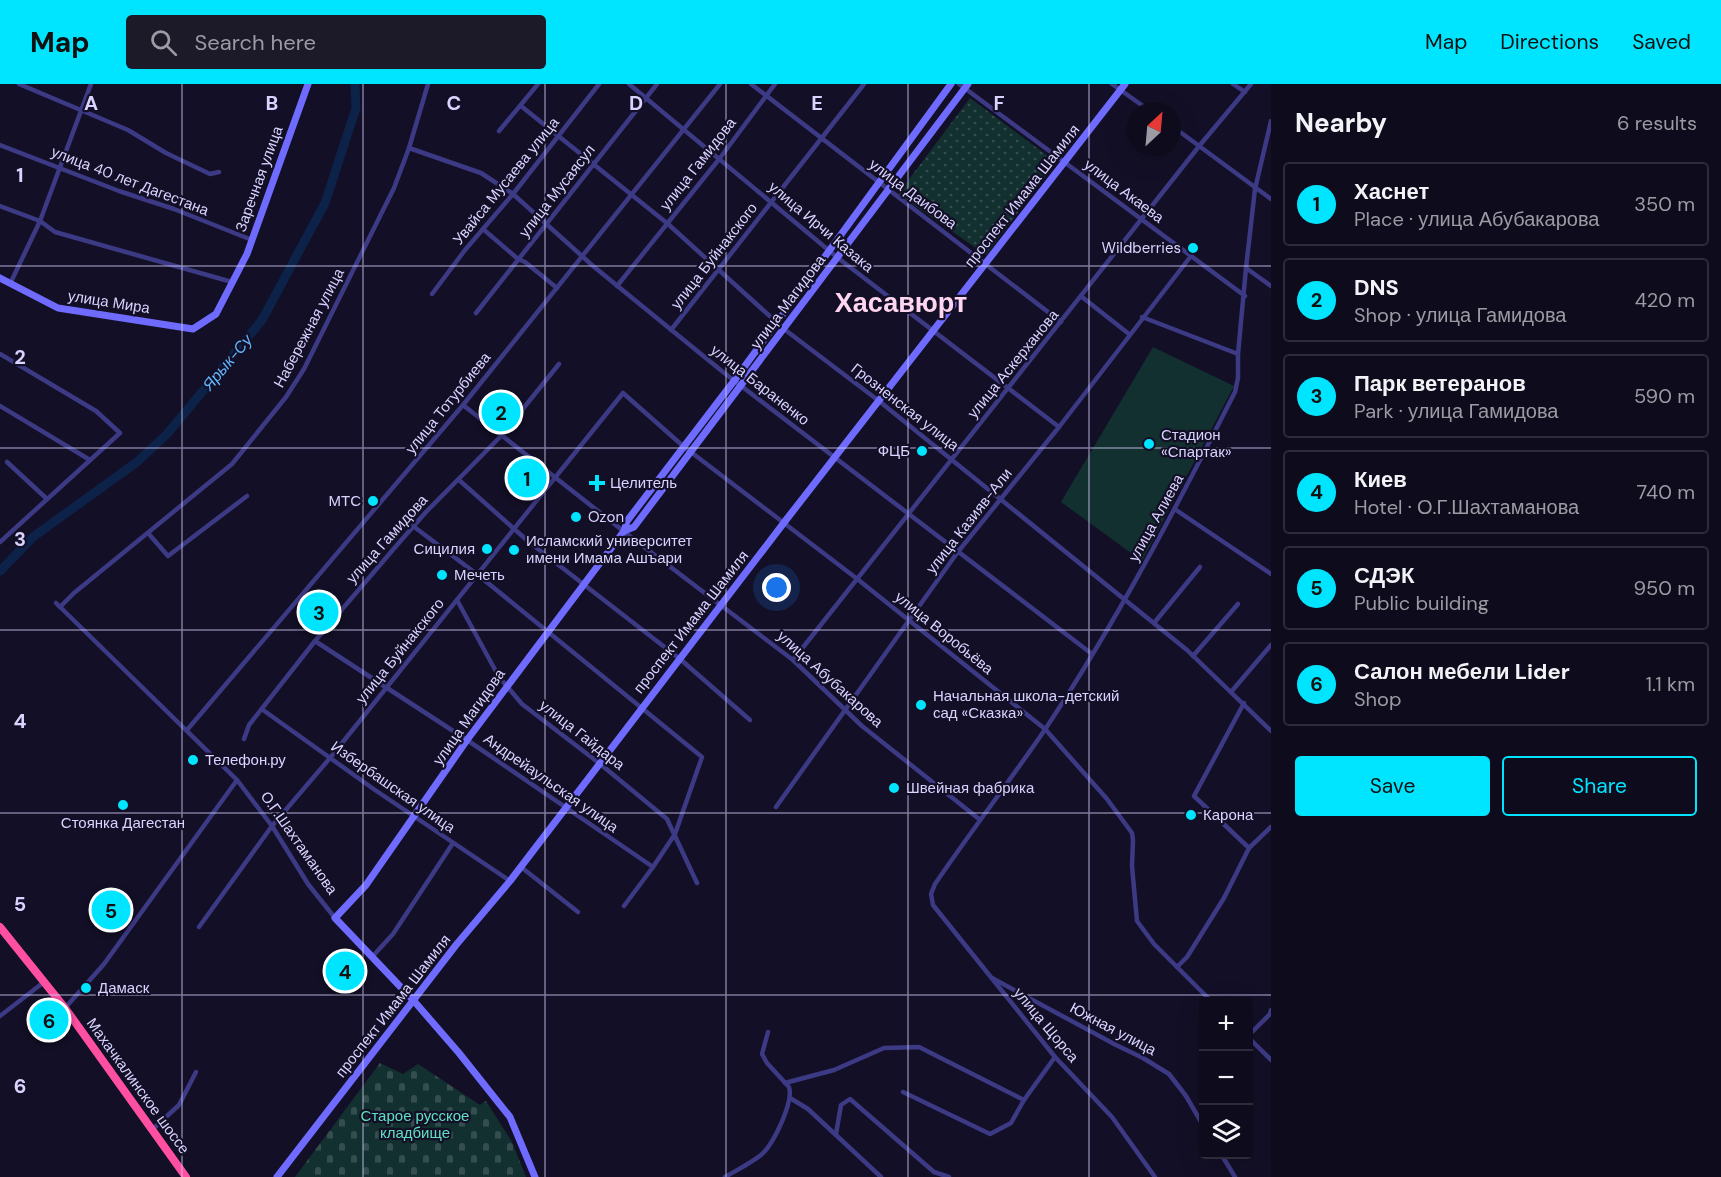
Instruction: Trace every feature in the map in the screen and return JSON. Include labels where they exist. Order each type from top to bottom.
[{"type":"highway","name":"Махачкалинское шоссе","points":[[0,927],[65,1008],[186,1177]]},
{"type":"main road","name":"Заречная улица","points":[[216,314],[247,254],[308,84]]},
{"type":"main road","name":"улица Магидова","points":[[335,918],[366,885],[467,740],[624,531],[627,521],[734,381],[951,84]]},
{"type":"main road","name":"проспект Имама Шамиля","points":[[277,1177],[456,945],[510,881],[783,523],[1125,84]]},
{"type":"main road","name":"улица Магидова","points":[[624,531],[634,526],[691,453],[889,190],[964,85]]},
{"type":"main road","name":"улица Мира","points":[[3,281],[58,308],[193,329],[216,314]]},
{"type":"main road","name":"О.Г.Шахтаманова","points":[[335,918],[414,1001],[510,1117],[535,1177]]},
{"type":"street","points":[[19,84],[128,130],[166,153],[210,174],[219,172]]},
{"type":"street","points":[[3,281],[40,221],[91,84]]},
{"type":"street","name":"Набережная улица","points":[[58,605],[232,464],[286,397],[304,369],[394,188],[409,148],[428,84]]},
{"type":"street","points":[[499,131],[538,84]]},
{"type":"street","name":"Увайса Мусаева улица","points":[[432,294],[599,84]]},
{"type":"street","name":"улица Ирчи Казака","points":[[629,84],[838,258],[1059,427]]},
{"type":"street","name":"улица Мусаясул","points":[[476,313],[657,84]]},
{"type":"street","name":"улица Тотурбиева","points":[[187,730],[463,405],[720,84]]},
{"type":"street","name":"улица Даибова","points":[[751,84],[1061,322]]},
{"type":"street","name":"улица Гамидова","points":[[617,286],[720,158],[775,84]]},
{"type":"street","name":"улица Буйнакского","points":[[671,330],[864,84]]},
{"type":"street","points":[[1112,84],[1136,102]]},
{"type":"street","points":[[1233,84],[1245,92]]},
{"type":"street","name":"улица Аскерханова","points":[[794,660],[856,578],[1251,84]]},
{"type":"street","name":"улица Акаева","points":[[964,85],[1245,296]]},
{"type":"street","name":"Грозненская улица","points":[[521,105],[668,224],[784,329],[879,401],[1154,623],[1244,703],[1271,731]]},
{"type":"street","name":"улица Алиева","points":[[935,884],[1045,729],[1092,654],[1176,510],[1235,392],[1255,189],[1271,121]]},
{"type":"street","points":[[1181,132],[1271,199]]},
{"type":"street","name":"улица 40 лет Дагестана","points":[[0,145],[252,240]]},
{"type":"street","name":"улица Бараненко","points":[[409,148],[481,173],[513,194],[617,286],[734,381],[1092,654]]},
{"type":"street","points":[[0,206],[40,221],[55,232],[232,282]]},
{"type":"street","points":[[483,229],[557,288]]},
{"type":"street","name":"улица Казияв-Али","points":[[776,807],[957,553],[1059,427],[1191,256]]},
{"type":"street","points":[[1246,268],[1271,286]]},
{"type":"street","points":[[1082,297],[1130,334]]},
{"type":"street","points":[[1142,317],[1238,354]]},
{"type":"street","points":[[0,354],[96,411],[120,433],[0,543]]},
{"type":"street","name":"улица Гамидова","points":[[244,739],[249,725],[315,641],[414,526],[501,436],[559,364]]},
{"type":"street","name":"улица Буйнакского","points":[[199,927],[272,826],[330,758],[623,393]]},
{"type":"street","name":"улица Воробьёва","points":[[623,393],[691,453],[856,578],[1045,729],[1107,799],[1132,833],[1132,866],[1137,921],[1154,945],[1207,997]]},
{"type":"street","name":"улица Абубакарова","points":[[463,405],[794,660],[862,726],[979,819]]},
{"type":"street","points":[[0,406],[90,460]]},
{"type":"street","points":[[7,462],[47,499]]},
{"type":"street","points":[[459,480],[529,542],[680,659],[750,720]]},
{"type":"street","points":[[148,533],[168,556],[247,496]]},
{"type":"street","points":[[1176,510],[1271,574]]},
{"type":"street","points":[[414,526],[702,757],[675,834],[624,906]]},
{"type":"street","points":[[1154,623],[1200,567]]},
{"type":"street","name":"улица Гайдара","points":[[457,600],[499,677],[522,704],[667,819],[697,883]]},
{"type":"street","points":[[1193,656],[1238,604]]},
{"type":"street","name":"О.Г.Шахтаманова","points":[[58,605],[237,780],[272,826],[308,884],[335,918]]},
{"type":"street","name":"Андрейаульская улица","points":[[315,641],[467,740],[653,867]]},
{"type":"street","points":[[1231,692],[1271,645]]},
{"type":"street","points":[[1244,703],[1194,796],[1249,848]]},
{"type":"street","name":"Избербашская улица","points":[[263,710],[510,881]]},
{"type":"street","points":[[65,1008],[104,964],[237,780]]},
{"type":"street","points":[[1177,967],[1187,957],[1224,898],[1249,848],[1271,827]]},
{"type":"street","points":[[372,957],[393,934],[453,843]]},
{"type":"street","points":[[520,867],[578,912]]},
{"type":"street","name":"улица Щорса","points":[[935,884],[931,894],[933,905],[1055,1057],[1112,1117],[1155,1177]]},
{"type":"street","name":"Южная улица","points":[[990,976],[1156,1066],[1175,1081],[1199,1120]]},
{"type":"street","points":[[0,1016],[45,982]]},
{"type":"street","points":[[1253,1031],[1265,1020],[1271,1010]]},
{"type":"street","points":[[725,1177],[763,1154],[785,1116],[790,1098],[789,1087],[767,1064],[762,1054],[768,1032]]},
{"type":"street","points":[[1253,1041],[1271,1060]]},
{"type":"street","points":[[785,1083],[834,1070],[884,1048],[919,1047],[1024,1100]]},
{"type":"street","points":[[903,1092],[990,1134],[1011,1123],[1024,1100],[1055,1057]]},
{"type":"street","points":[[153,1129],[179,1105],[196,1072]]},
{"type":"street","points":[[790,1098],[808,1109],[882,1177]]},
{"type":"street","points":[[836,1134],[841,1105],[850,1099],[934,1172],[950,1177]]},
{"type":"street","points":[[1224,1159],[1235,1177]]},
{"type":"green space","points":[[970,98],[1056,162],[986,255],[898,194]]},
{"type":"green space","name":"Стадион «Спартак»","points":[[1153,347],[1234,386],[1142,561],[1061,502]]},
{"type":"green space","points":[[322,592],[338,606],[316,632],[300,618]]},
{"type":"green space","name":"Старое русское кладбище","points":[[380,1063],[403,1074],[418,1064],[480,1105],[486,1101],[512,1142],[526,1177],[295,1177]]},
{"type":"waterway","name":"Ярык-Су","points":[[0,571],[33,537],[137,462],[167,434],[262,320],[325,203],[356,108],[355,84]]},
{"type":"place","name":"Wildberries","points":[[1193,248]]},
{"type":"place","name":"DNS","points":[[501,412]]},
{"type":"place","name":"Стадион «Спартак»","points":[[1149,444]]},
{"type":"place","name":"ФЦБ","points":[[922,451]]},
{"type":"place","name":"Хаснет","points":[[527,478]]},
{"type":"place","name":"Целитель","points":[[597,483]]},
{"type":"place","name":"МТС","points":[[373,501]]},
{"type":"place","name":"Ozon","points":[[576,517]]},
{"type":"place","name":"Сицилия","points":[[487,549]]},
{"type":"place","name":"Исламский университет имени Имама Ашъари","points":[[514,550]]},
{"type":"place","name":"Мечеть","points":[[442,575]]},
{"type":"place","name":"Парк ветеранов","points":[[319,612]]},
{"type":"place","name":"Начальная школа-детский сад «Сказка»","points":[[921,705]]},
{"type":"place","name":"Телефон.ру","points":[[193,760]]},
{"type":"place","name":"Швейная фабрика","points":[[894,788]]},
{"type":"place","name":"Стоянка Дагестан","points":[[123,805]]},
{"type":"place","name":"Карона","points":[[1191,815]]},
{"type":"place","name":"СДЭК","points":[[111,910]]},
{"type":"place","name":"Киев","points":[[345,971]]},
{"type":"place","name":"Дамаск","points":[[86,988]]},
{"type":"place","name":"Салон мебели Lider","points":[[49,1020]]},
{"type":"district","name":"Хасавюрт","points":[[901,303]]}]
